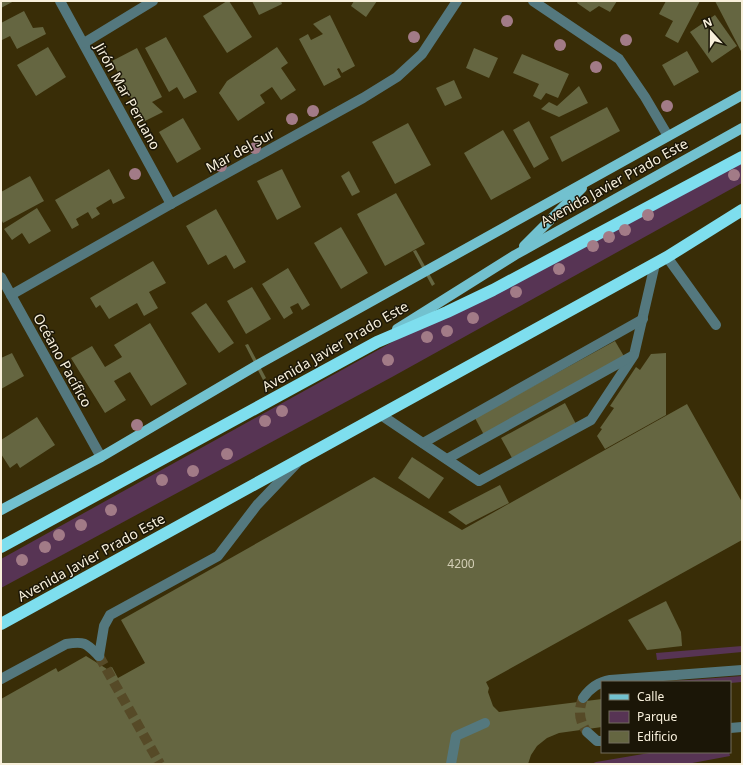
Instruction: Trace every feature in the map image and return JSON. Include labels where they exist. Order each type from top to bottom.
[{"type":"highway","points":[[377,342],[447,312],[493,290],[742,157]]},
{"type":"highway","points":[[667,257],[742,210]]},
{"type":"highway","name":"Avenida Javier Prado Este","points":[[1,624],[667,257]]},
{"type":"highway","name":"Avenida Javier Prado Este","points":[[1,547],[377,342]]},
{"type":"main road","name":"Avenida Javier Prado Este","points":[[1,510],[101,457],[259,364],[742,95]]},
{"type":"main road","name":"Avenida Javier Prado Este","points":[[377,342],[453,292],[514,255],[742,128]]},
{"type":"main road","points":[[514,255],[592,178]]},
{"type":"main road","name":"Avenida Javier Prado Este","points":[[667,257],[742,216]]},
{"type":"street","name":"Jirón Mar Peruano","points":[[60,1],[171,204]]},
{"type":"street","points":[[84,43],[153,1]]},
{"type":"street","name":"Mar del Sur","points":[[11,295],[357,101],[397,77],[422,54],[457,1]]},
{"type":"street","points":[[533,1],[619,58],[645,97],[668,136]]},
{"type":"street","points":[[667,257],[716,325]]},
{"type":"street","points":[[381,415],[479,480],[590,420],[634,355],[655,264]]},
{"type":"street","name":"Océano Pacífico","points":[[1,277],[101,457]]},
{"type":"street","points":[[423,443],[643,319]]},
{"type":"street","points":[[447,459],[634,355]]},
{"type":"street","points":[[1,679],[66,644],[77,642],[86,644],[99,656],[104,626],[110,615],[218,556],[257,505],[301,459]]},
{"type":"street","points":[[607,681],[742,670]]},
{"type":"street","points":[[584,698],[587,692],[601,683]]},
{"type":"street","points":[[451,764],[456,736],[485,723]]},
{"type":"street","points":[[731,728],[742,727]]},
{"type":"street","points":[[587,732],[597,741],[601,741]]},
{"type":"green space","points":[[742,159],[742,183],[392,377],[1,588],[1,559],[589,233]]},
{"type":"green space","points":[[742,646],[742,652],[657,660],[656,653]]},
{"type":"green space","points":[[742,676],[742,682],[731,683],[731,681],[674,681]]},
{"type":"green space","points":[[649,753],[729,753],[730,756],[687,764],[591,764]]},
{"type":"building","points":[[1,1],[14,1],[1,8]]},
{"type":"building","points":[[229,1],[252,37],[227,53],[203,16]]},
{"type":"building","points":[[252,1],[281,1],[282,4],[259,15]]},
{"type":"building","points":[[354,1],[377,1],[366,17],[351,6]]},
{"type":"building","points":[[578,1],[617,1],[610,12],[599,6],[590,12],[577,3]]},
{"type":"building","points":[[666,1],[700,1],[678,43],[665,36],[673,21],[659,14]]},
{"type":"building","points":[[715,1],[742,1],[742,53]]},
{"type":"building","points":[[24,11],[33,28],[43,27],[46,34],[17,49],[10,36],[2,40],[1,23]]},
{"type":"building","points":[[330,15],[355,66],[342,73],[339,68],[337,69],[341,77],[324,86],[299,39],[308,34],[311,40],[323,34],[313,24]]},
{"type":"building","points":[[715,15],[737,46],[712,63],[690,32]]},
{"type":"building","points":[[166,37],[197,92],[184,99],[177,87],[169,92],[145,48]]},
{"type":"building","points":[[48,47],[66,77],[36,96],[17,65]]},
{"type":"building","points":[[277,47],[288,63],[281,68],[296,90],[281,100],[272,87],[260,95],[265,103],[238,121],[219,93],[227,81]]},
{"type":"building","points":[[137,48],[162,97],[152,102],[163,112],[143,122],[112,61]]},
{"type":"building","points":[[474,48],[498,58],[489,78],[466,68]]},
{"type":"building","points":[[687,51],[699,72],[674,86],[662,65]]},
{"type":"building","points":[[522,54],[569,74],[558,98],[546,93],[541,100],[533,96],[539,84],[513,73]]},
{"type":"building","points":[[454,80],[462,98],[445,106],[436,88]]},
{"type":"building","points":[[579,86],[588,103],[559,117],[541,109],[549,102],[557,106]]},
{"type":"building","points":[[607,107],[620,131],[562,162],[550,137]]},
{"type":"building","points":[[183,118],[201,149],[177,163],[159,132]]},
{"type":"building","points":[[529,121],[549,159],[534,168],[513,130]]},
{"type":"building","points":[[408,123],[431,165],[395,184],[372,142]]},
{"type":"building","points":[[503,130],[531,178],[491,200],[464,153]]},
{"type":"building","points":[[109,169],[125,198],[113,204],[111,199],[96,208],[100,214],[92,219],[88,212],[76,219],[79,225],[72,229],[55,200]]},
{"type":"building","points":[[282,169],[301,207],[277,220],[257,181]]},
{"type":"building","points":[[349,171],[360,192],[352,196],[341,176]]},
{"type":"building","points":[[30,176],[44,201],[3,223],[1,219],[1,192]]},
{"type":"building","points":[[396,193],[425,244],[385,266],[357,214]]},
{"type":"building","points":[[37,208],[51,231],[29,244],[22,233],[12,240],[4,229]]},
{"type":"building","points":[[216,209],[246,262],[234,269],[226,255],[208,265],[186,226]]},
{"type":"building","points":[[341,227],[368,273],[341,289],[314,243]]},
{"type":"building","points":[[416,250],[435,284],[432,286],[413,251]]},
{"type":"building","points":[[153,261],[166,283],[149,292],[158,308],[144,316],[137,303],[109,319],[100,305],[96,308],[90,298]]},
{"type":"building","points":[[288,268],[310,305],[302,310],[298,303],[290,307],[293,313],[284,319],[262,284]]},
{"type":"building","points":[[252,287],[271,319],[246,334],[227,301]]},
{"type":"building","points":[[206,303],[234,343],[219,353],[191,313]]},
{"type":"building","points":[[150,323],[187,384],[151,406],[130,372],[114,381],[126,400],[105,413],[71,358],[92,346],[105,367],[122,357],[114,345]]},
{"type":"building","points":[[615,341],[625,358],[484,435],[475,418]]},
{"type":"building","points":[[248,344],[266,378],[263,380],[245,345]]},
{"type":"building","points":[[12,353],[24,376],[1,389],[1,358]]},
{"type":"building","points":[[666,353],[666,415],[605,449],[597,436],[602,429],[600,428],[614,408],[610,406],[636,367],[640,370],[651,354]]},
{"type":"building","points":[[565,403],[576,424],[512,458],[501,438]]},
{"type":"building","points":[[687,404],[742,502],[742,540],[486,682],[493,706],[499,712],[601,699],[601,727],[559,733],[547,738],[537,746],[531,755],[528,764],[1,764],[1,699],[56,668],[58,672],[86,656],[107,669],[112,667],[118,678],[145,663],[121,620],[374,477],[462,530]]},
{"type":"building","points":[[37,417],[55,445],[20,468],[17,463],[10,468],[1,454],[1,440]]},
{"type":"building","points":[[412,457],[444,478],[429,499],[398,478]]},
{"type":"building","points":[[500,485],[509,503],[466,525],[448,512]]},
{"type":"building","points":[[666,601],[681,632],[682,646],[647,650],[628,620]]},
{"type":"tunnel","points":[[99,656],[160,764]]},
{"type":"tunnel","points":[[583,698],[580,707],[580,715],[582,724],[587,732]]}]
